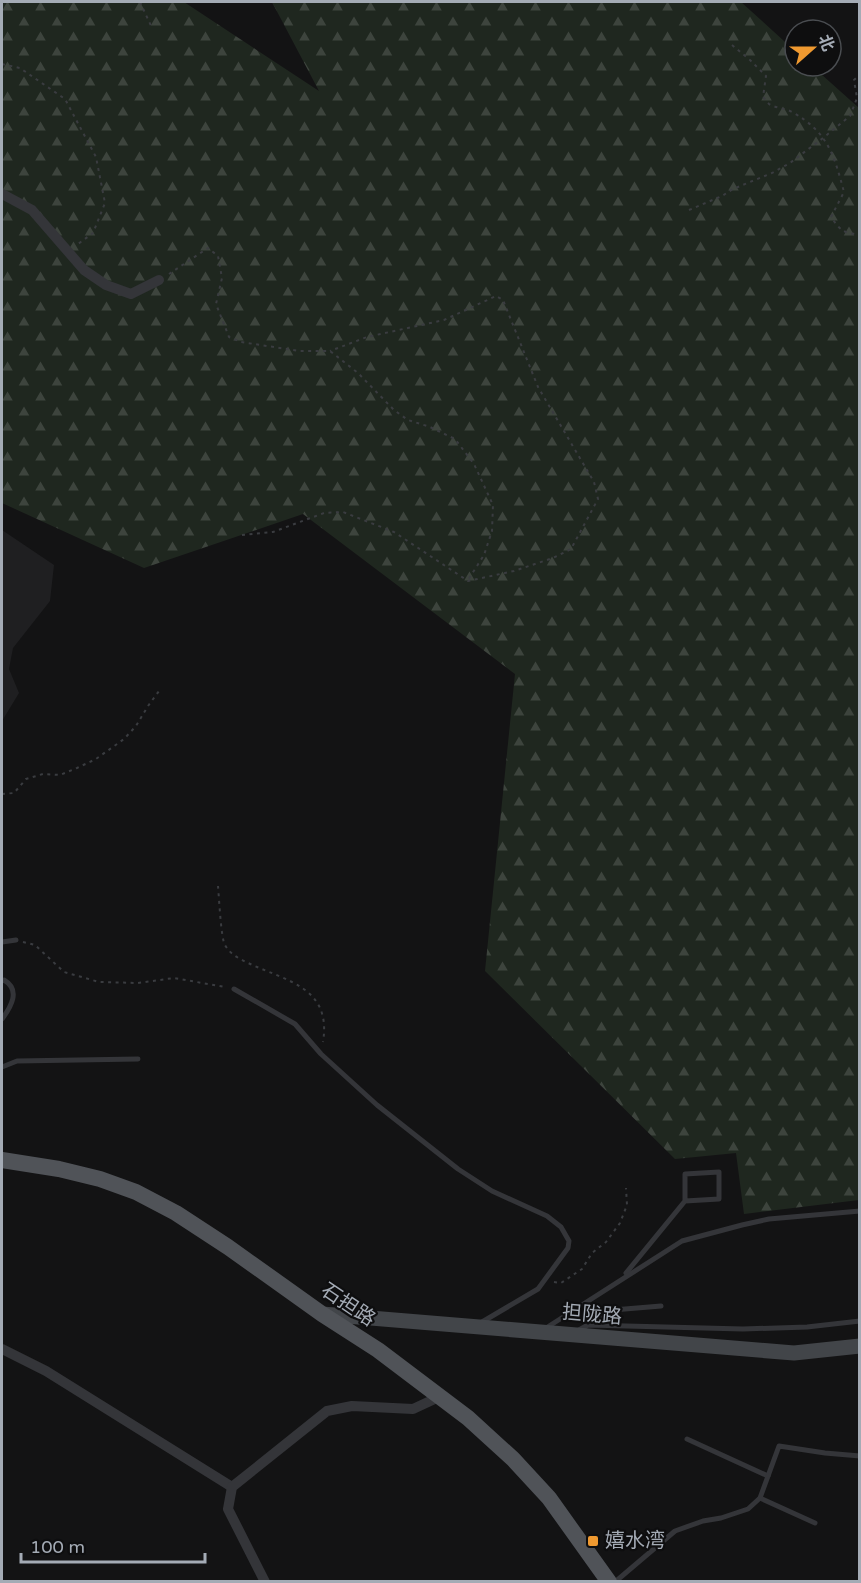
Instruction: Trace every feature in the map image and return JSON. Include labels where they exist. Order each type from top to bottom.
[{"type":"main road","name":"石担路","points":[[2,1160],[59,1168],[136,1192],[185,1218],[322,1314],[378,1350],[441,1396],[513,1459],[549,1498],[609,1581]]},
{"type":"street","points":[[2,194],[32,210],[84,270],[106,285],[131,294],[159,280]]},
{"type":"street","name":"担陇路","points":[[322,1314],[794,1353],[860,1346]]},
{"type":"street","points":[[2,1348],[46,1371],[232,1487]]},
{"type":"street","points":[[265,1581],[228,1509],[232,1487],[327,1411],[352,1406],[413,1409],[441,1396]]},
{"type":"lane","points":[[2,942],[16,940]]},
{"type":"lane","points":[[2,981],[10,984],[14,994],[12,1005],[2,1019]]},
{"type":"lane","points":[[234,989],[295,1024],[321,1054],[377,1105],[458,1169],[492,1191],[547,1216],[561,1227],[569,1241],[568,1248],[538,1289],[475,1326]]},
{"type":"lane","points":[[2,1067],[17,1061],[138,1059]]},
{"type":"lane","points":[[621,1279],[685,1201],[685,1174],[719,1172],[719,1199],[685,1201]]},
{"type":"lane","points":[[539,1332],[682,1241],[769,1219],[860,1211]]},
{"type":"lane","points":[[571,1334],[613,1310],[661,1306]]},
{"type":"lane","points":[[588,1325],[743,1329],[807,1327],[860,1321]]},
{"type":"lane","points":[[687,1439],[768,1476]]},
{"type":"lane","points":[[615,1581],[675,1531],[748,1509],[760,1498],[779,1446],[860,1456]]},
{"type":"lane","points":[[760,1498],[815,1523]]},
{"type":"path","points":[[140,2],[152,28]]},
{"type":"path","points":[[732,45],[766,76],[763,97],[770,105],[784,108],[803,118],[823,138],[832,151],[844,192],[831,218],[839,228],[850,234],[860,234]]},
{"type":"path","points":[[2,64],[20,69],[65,99],[96,157],[105,203],[93,233],[68,251]]},
{"type":"path","points":[[689,210],[772,173],[790,163],[823,138],[850,116],[857,98],[854,80],[860,74]]},
{"type":"path","points":[[159,280],[208,248],[218,256],[222,279],[216,304],[229,337],[241,342],[300,351],[330,351],[367,337],[444,320],[496,296],[503,300],[538,387],[594,482],[598,499],[570,549],[553,558],[514,571],[468,581],[394,532],[344,512],[324,513],[273,532],[243,535]]},
{"type":"path","points":[[330,351],[408,420],[455,439],[474,464],[493,505],[492,531],[484,555],[468,581]]},
{"type":"path","points":[[2,794],[14,793],[26,779],[43,774],[60,775],[96,759],[124,739],[136,726],[159,691]]},
{"type":"path","points":[[218,886],[224,944],[233,955],[301,986],[314,1000],[324,1017],[325,1029],[321,1054]]},
{"type":"path","points":[[16,940],[35,945],[64,972],[99,982],[138,983],[174,978],[234,989]]},
{"type":"path","points":[[543,1282],[561,1283],[582,1269],[592,1252],[606,1242],[620,1223],[627,1205],[626,1188]]},
{"type":"shaded area","points":[[2,530],[54,565],[50,601],[13,648],[9,669],[19,693],[2,721]]},
{"type":"green space","points":[[2,2],[184,2],[319,91],[272,2],[741,2],[783,40],[783,78],[825,78],[859,108],[859,1200],[744,1214],[736,1153],[675,1159],[485,971],[515,674],[303,514],[144,568],[2,503]]},
{"type":"place","name":"嬉水湾","points":[[593,1541]]}]
